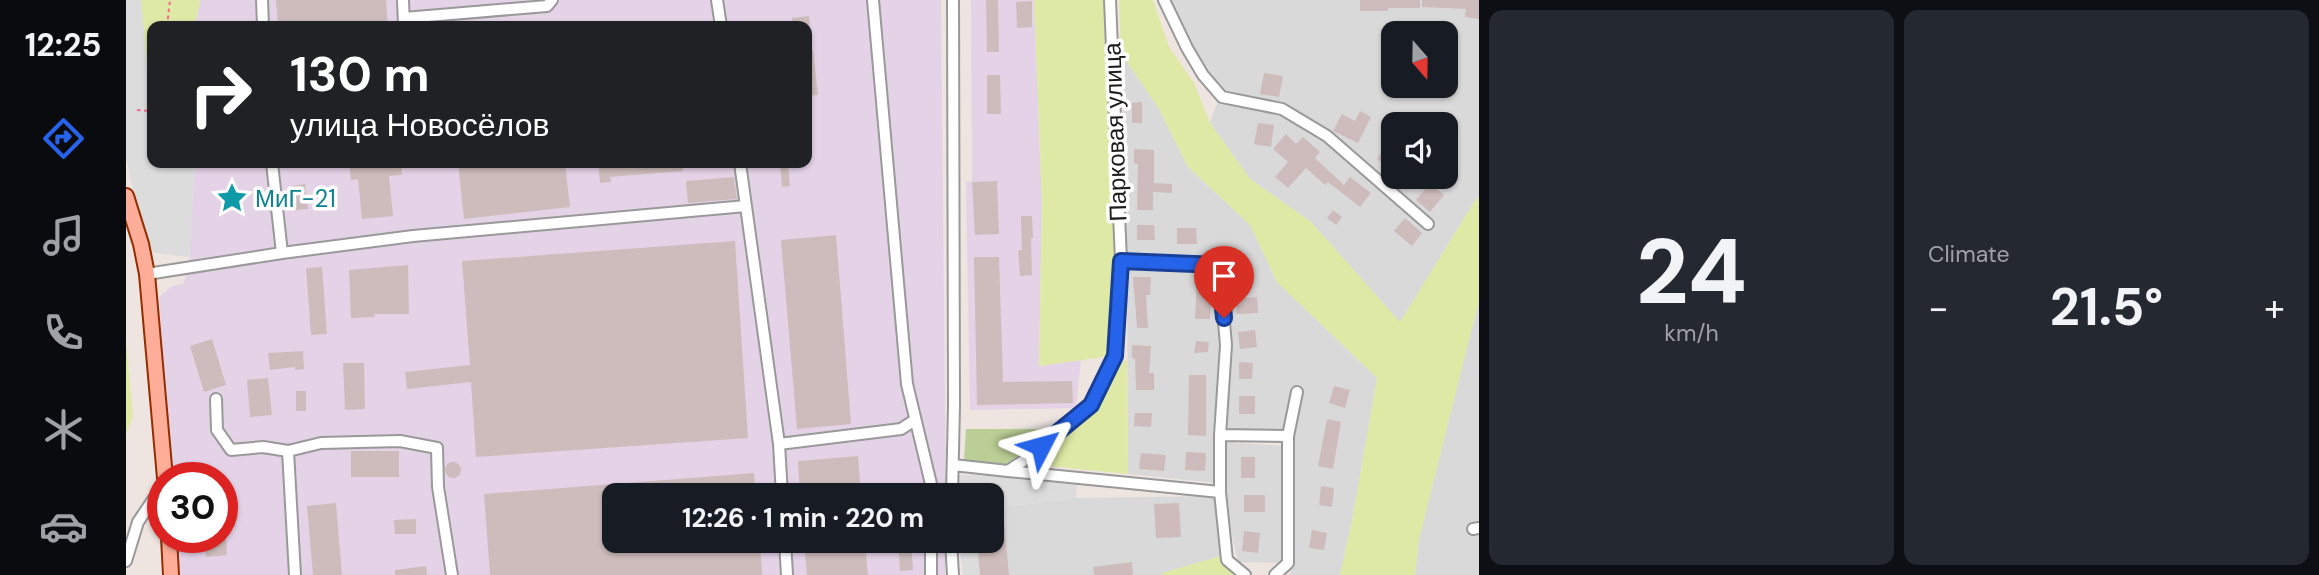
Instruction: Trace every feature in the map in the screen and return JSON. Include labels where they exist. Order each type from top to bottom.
[{"type":"main road","points":[[126,196],[147,274],[164,462]]},
{"type":"main road","points":[[170,553],[171,575]]},
{"type":"street","points":[[262,0],[263,21]]},
{"type":"street","points":[[402,0],[404,21]]},
{"type":"street","points":[[413,21],[547,6],[552,0]]},
{"type":"street","points":[[717,0],[720,21]]},
{"type":"street","points":[[873,0],[907,384],[931,483]]},
{"type":"street","points":[[952,483],[953,0]]},
{"type":"street","name":"Парковая улица","points":[[1008,471],[1091,405],[1115,356],[1121,261],[1110,0]]},
{"type":"street","points":[[1164,0],[1203,75],[1222,97],[1282,109],[1327,136],[1429,224]]},
{"type":"street","points":[[273,168],[282,253]]},
{"type":"street","points":[[741,168],[779,444],[781,483]]},
{"type":"street","points":[[147,274],[412,236],[747,206]]},
{"type":"street","points":[[1121,261],[1219,265],[1226,345],[1220,435],[1220,492],[1227,560],[1245,575]]},
{"type":"street","points":[[1275,575],[1288,563],[1288,436],[1297,392]]},
{"type":"street","points":[[216,399],[217,430],[231,450],[263,447],[288,451],[321,443],[400,441],[437,448],[438,487],[452,575]]},
{"type":"street","points":[[779,444],[901,429],[915,420]]},
{"type":"street","points":[[1220,435],[1288,436]]},
{"type":"street","points":[[288,451],[295,575]]},
{"type":"street","points":[[953,465],[1220,492]]},
{"type":"street","points":[[126,561],[138,522],[147,509]]},
{"type":"street","points":[[786,553],[787,575]]},
{"type":"street","points":[[931,553],[931,575]]},
{"type":"street","points":[[952,553],[953,575]]},
{"type":"path","points":[[168,21],[170,0]]},
{"type":"path","points":[[137,110],[147,111]]},
{"type":"shaded area","points":[[126,0],[141,0],[147,67],[147,168],[195,168],[189,257],[152,253],[141,224],[126,157]]},
{"type":"shaded area","points":[[200,0],[941,0],[946,483],[602,483],[602,553],[945,553],[945,575],[177,575],[175,553],[238,553],[238,462],[169,462],[159,297],[172,286],[183,284],[190,267],[195,168],[812,168],[812,21],[196,21]]},
{"type":"shaded area","points":[[971,0],[1034,0],[1042,202],[1039,366],[1081,360],[1076,408],[970,410],[966,182],[972,181]]},
{"type":"shaded area","points":[[1167,0],[1479,0],[1479,197],[1400,323],[1311,222],[1250,179],[1210,123],[1221,92],[1202,67]]},
{"type":"shaded area","points":[[1121,53],[1159,109],[1188,167],[1250,225],[1277,282],[1377,378],[1340,575],[1290,575],[1293,554],[1293,437],[1281,430],[1226,430],[1231,343],[1224,264],[1126,256],[1119,71]]},
{"type":"shaded area","points":[[1127,266],[1217,269],[1221,342],[1214,435],[1215,483],[1128,474]]},
{"type":"shaded area","points":[[1479,300],[1479,575],[1415,575],[1419,539]]},
{"type":"shaded area","points":[[1225,442],[1285,446],[1284,559],[1279,563],[1238,562],[1224,497]]},
{"type":"shaded area","points":[[958,475],[1002,475],[1077,484],[1076,498],[1004,507],[1004,483],[958,483]]},
{"type":"shaded area","points":[[1216,496],[1221,556],[1163,573],[1164,575],[1009,575],[1004,507],[1076,498]]},
{"type":"shaded area","points":[[960,553],[978,553],[980,575],[963,575]]},
{"type":"green space","points":[[129,0],[200,0],[196,21],[147,21],[147,74],[141,1]]},
{"type":"green space","points":[[1034,0],[1105,0],[1116,263],[1110,356],[1039,366],[1042,202]]},
{"type":"green space","points":[[1119,0],[1153,0],[1169,47],[1194,83],[1210,123],[1250,179],[1311,222],[1400,322],[1479,197],[1479,300],[1419,539],[1415,575],[1340,575],[1377,378],[1277,282],[1250,225],[1188,167],[1159,109],[1121,53]]},
{"type":"green space","points":[[126,340],[133,416],[126,434]]},
{"type":"green space","points":[[1127,360],[1128,474],[1027,464],[1065,437],[1095,407],[1117,364]]},
{"type":"green space","points":[[966,429],[1050,429],[1006,465],[964,461]]},
{"type":"green space","points":[[1221,556],[1225,566],[1237,575],[1162,573]]},
{"type":"building","points":[[276,0],[386,0],[388,21],[278,21]]},
{"type":"building","points":[[986,0],[998,0],[999,52],[987,52]]},
{"type":"building","points":[[1360,0],[1420,0],[1420,8],[1360,11]]},
{"type":"building","points":[[1422,0],[1479,0],[1479,19],[1465,17],[1466,9],[1422,7]]},
{"type":"building","points":[[1032,1],[1032,27],[1017,28],[1016,2]]},
{"type":"building","points":[[809,16],[810,21],[792,21],[792,18]]},
{"type":"building","points":[[812,50],[813,50],[818,95],[812,96]]},
{"type":"building","points":[[1264,73],[1283,76],[1279,97],[1260,94]]},
{"type":"building","points":[[987,75],[1000,75],[1001,114],[987,114]]},
{"type":"building","points":[[1142,102],[1142,123],[1132,123],[1132,103]]},
{"type":"building","points":[[1360,111],[1371,117],[1358,143],[1333,131],[1342,114],[1355,121]]},
{"type":"building","points":[[1258,123],[1274,125],[1271,147],[1254,144]]},
{"type":"building","points":[[1286,134],[1296,144],[1303,137],[1320,152],[1315,158],[1344,185],[1350,177],[1371,193],[1360,207],[1328,182],[1325,185],[1306,168],[1288,188],[1275,177],[1288,162],[1273,149]]},
{"type":"building","points":[[1134,149],[1154,150],[1154,183],[1172,184],[1172,193],[1153,192],[1153,210],[1137,210],[1138,164],[1134,163]]},
{"type":"building","points":[[350,168],[401,168],[402,175],[389,176],[393,216],[362,219],[358,179],[351,180]]},
{"type":"building","points":[[459,168],[566,168],[570,207],[464,219]]},
{"type":"building","points":[[598,168],[683,168],[683,171],[610,177],[611,182],[600,183]]},
{"type":"building","points":[[780,168],[788,168],[790,186],[782,187]]},
{"type":"building","points":[[734,177],[737,199],[688,203],[686,181]]},
{"type":"building","points":[[997,181],[999,234],[975,235],[972,182]]},
{"type":"building","points":[[305,184],[308,209],[294,210],[291,186]]},
{"type":"building","points":[[1425,189],[1437,189],[1444,195],[1430,212],[1416,200]]},
{"type":"building","points":[[1333,210],[1342,217],[1336,225],[1327,218]]},
{"type":"building","points":[[1021,216],[1032,216],[1032,275],[1020,276],[1018,250],[1022,250]]},
{"type":"building","points":[[1405,218],[1422,233],[1412,246],[1394,231]]},
{"type":"building","points":[[1137,225],[1154,225],[1155,240],[1137,240]]},
{"type":"building","points":[[1177,228],[1196,228],[1197,244],[1177,244]]},
{"type":"building","points":[[836,235],[851,424],[797,429],[781,240]]},
{"type":"building","points":[[735,241],[748,438],[476,457],[471,382],[407,389],[405,372],[470,365],[462,261]]},
{"type":"building","points":[[974,257],[999,257],[1003,382],[1072,381],[1073,403],[977,405]]},
{"type":"building","points":[[408,265],[409,314],[374,314],[375,317],[351,318],[349,270]]},
{"type":"building","points":[[322,267],[327,334],[311,335],[306,268]]},
{"type":"building","points":[[1133,277],[1151,277],[1150,295],[1146,295],[1148,328],[1137,328]]},
{"type":"building","points":[[1197,277],[1212,277],[1214,297],[1211,297],[1210,319],[1195,319]]},
{"type":"building","points":[[1257,297],[1258,313],[1237,314],[1236,299]]},
{"type":"building","points":[[1255,330],[1257,347],[1240,349],[1238,332]]},
{"type":"building","points":[[212,339],[226,385],[204,392],[190,346]]},
{"type":"building","points":[[1196,341],[1209,342],[1208,352],[1194,353]]},
{"type":"building","points":[[1132,345],[1151,346],[1149,373],[1154,373],[1154,390],[1136,390]]},
{"type":"building","points":[[303,351],[304,369],[295,370],[295,367],[270,370],[268,353]]},
{"type":"building","points":[[1239,362],[1253,363],[1252,379],[1239,379]]},
{"type":"building","points":[[343,363],[364,363],[365,409],[345,410]]},
{"type":"building","points":[[1189,375],[1206,375],[1206,436],[1188,435]]},
{"type":"building","points":[[268,378],[272,415],[250,417],[247,380]]},
{"type":"building","points":[[1334,386],[1350,390],[1345,408],[1329,403]]},
{"type":"building","points":[[296,391],[306,391],[306,411],[296,411]]},
{"type":"building","points":[[1239,396],[1255,396],[1255,414],[1239,414]]},
{"type":"building","points":[[1135,413],[1152,413],[1151,427],[1134,426]]},
{"type":"building","points":[[1327,419],[1341,422],[1333,469],[1318,466]]},
{"type":"building","points":[[351,451],[399,451],[399,477],[351,477]]},
{"type":"building","points":[[1186,452],[1206,453],[1205,471],[1185,470]]},
{"type":"building","points":[[1141,453],[1166,455],[1164,471],[1139,469]]},
{"type":"building","points":[[858,456],[860,483],[799,483],[798,461]]},
{"type":"building","points":[[1241,457],[1255,457],[1255,478],[1241,478]]},
{"type":"building","points":[[450,462],[456,462],[461,470],[459,476],[450,478],[445,473],[445,467]]},
{"type":"building","points":[[754,473],[755,483],[625,483]]},
{"type":"building","points":[[602,485],[602,553],[761,553],[762,575],[490,575],[484,494]]},
{"type":"building","points":[[1321,486],[1334,488],[1332,507],[1319,505]]},
{"type":"building","points":[[1244,495],[1265,495],[1265,512],[1244,512]]},
{"type":"building","points":[[336,503],[342,575],[313,575],[307,506]]},
{"type":"building","points":[[1179,503],[1181,537],[1156,538],[1154,504]]},
{"type":"building","points":[[1004,518],[1009,575],[980,575],[978,553],[1004,553]]},
{"type":"building","points":[[416,519],[416,534],[395,534],[394,520]]},
{"type":"building","points":[[1312,530],[1327,533],[1324,550],[1309,548]]},
{"type":"building","points":[[1244,531],[1260,533],[1258,553],[1242,551]]},
{"type":"building","points":[[206,553],[227,553],[227,555],[206,557]]},
{"type":"building","points":[[805,553],[866,553],[868,575],[807,575]]},
{"type":"building","points":[[899,553],[912,553],[913,570],[900,571]]},
{"type":"building","points":[[1132,562],[1133,575],[1094,575],[1093,567]]},
{"type":"building","points":[[426,566],[427,575],[395,575],[395,570]]},
{"type":"place","name":"МиГ-21","points":[[232,198]]},
{"type":"route","points":[[1041,446],[1091,405],[1115,356],[1121,261],[1219,265],[1224,318]]}]
